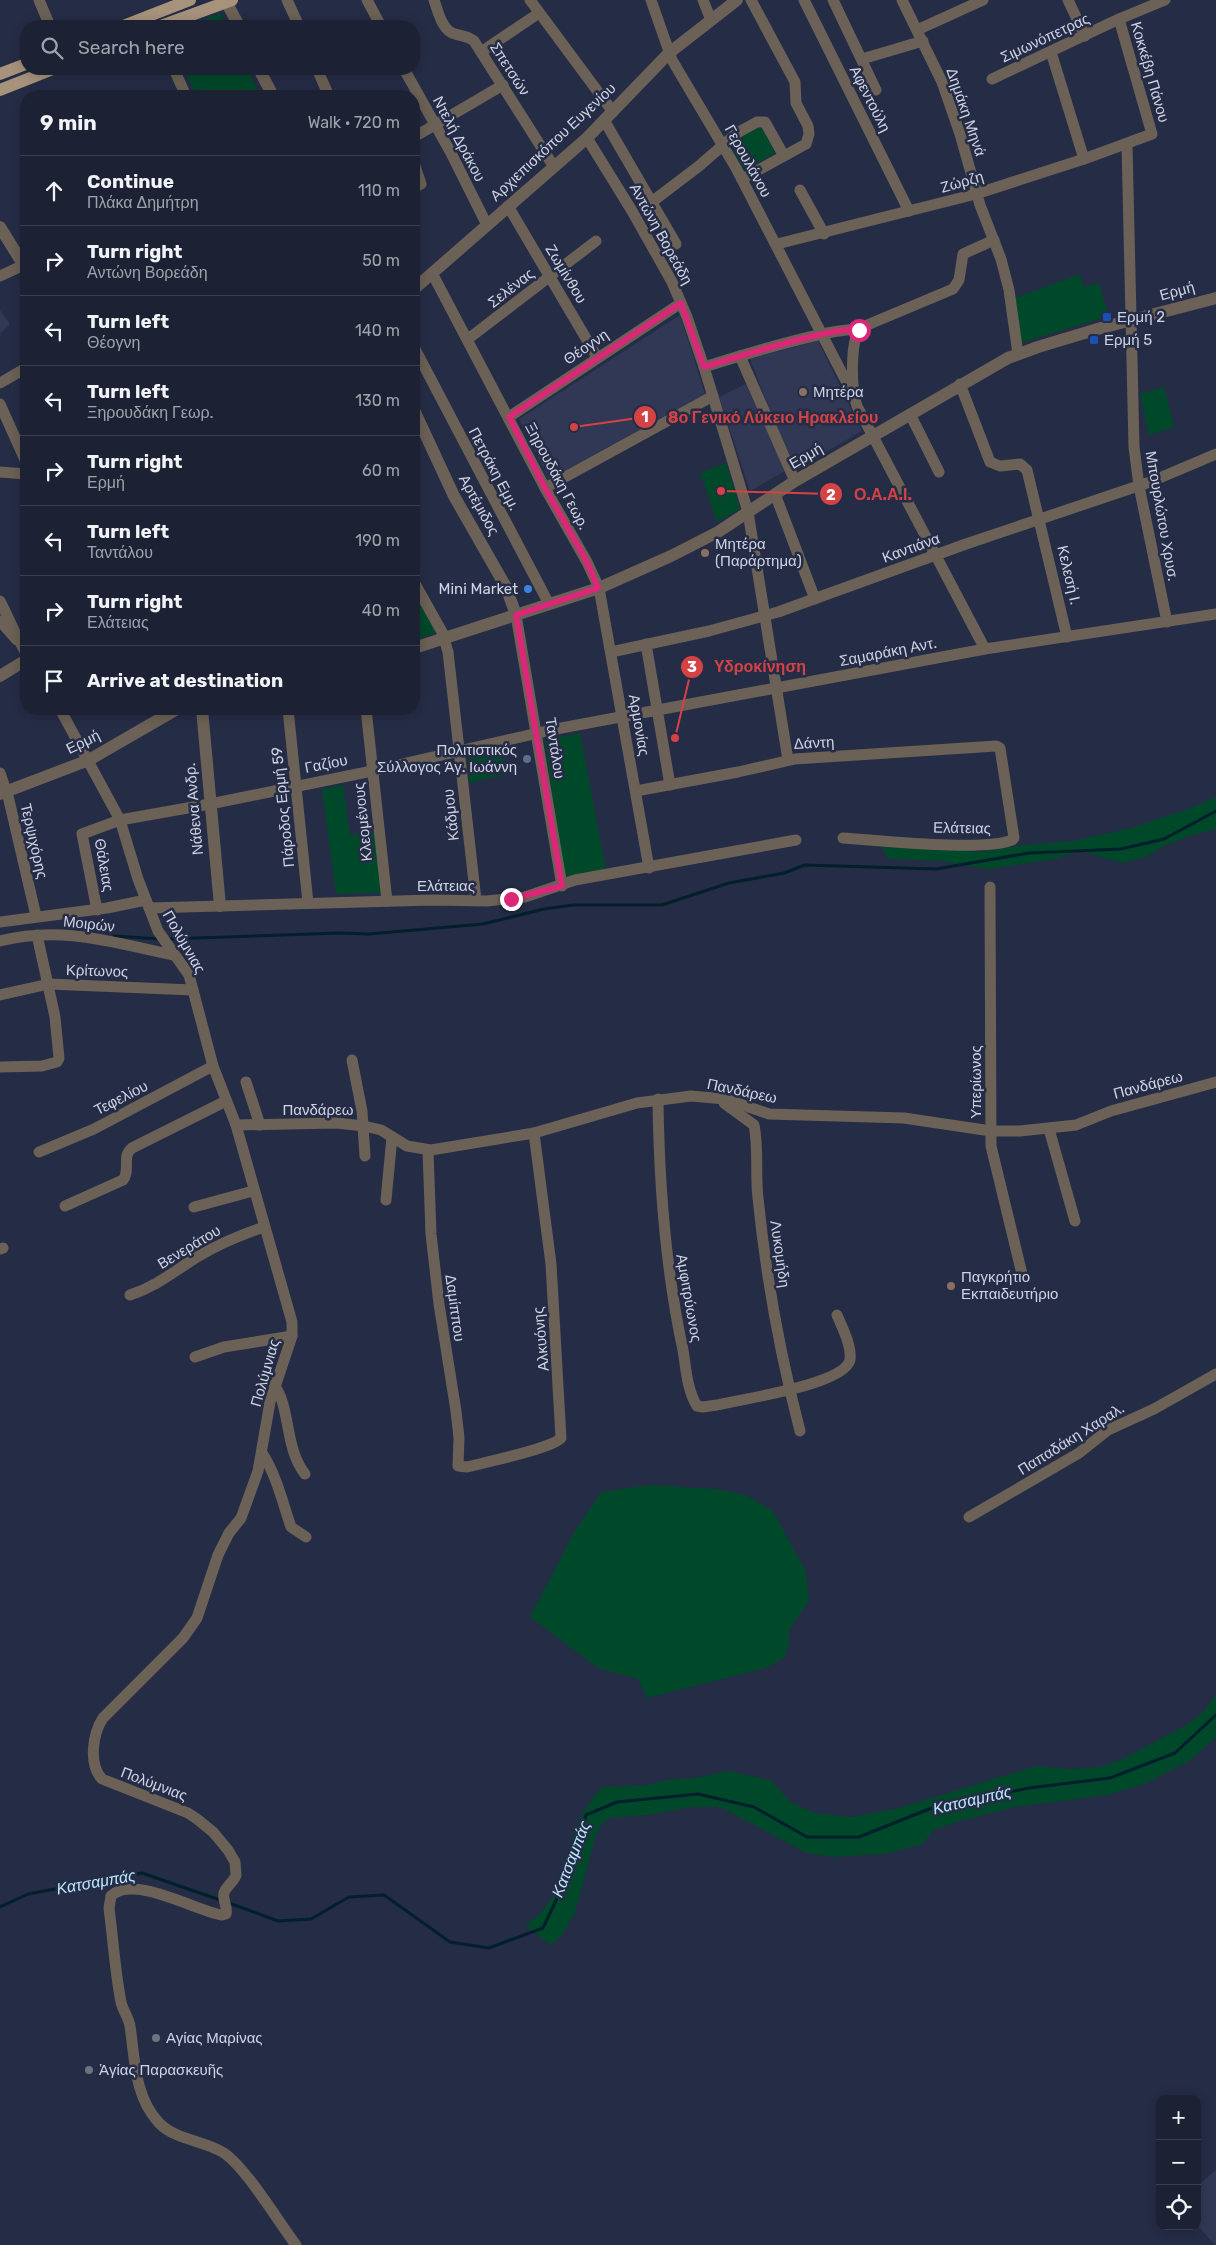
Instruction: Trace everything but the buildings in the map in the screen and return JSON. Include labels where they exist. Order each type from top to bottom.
[{"type":"main road","points":[[138,20],[190,0]]},
{"type":"main road","points":[[177,20],[227,1]]},
{"type":"main road","points":[[0,74],[20,66]]},
{"type":"main road","points":[[0,90],[38,75]]},
{"type":"street","points":[[39,0],[47,20]]},
{"type":"street","points":[[287,0],[296,20]]},
{"type":"street","points":[[367,0],[377,20]]},
{"type":"street","name":"Σπετσών","points":[[434,0],[448,30],[453,34],[469,38],[480,52],[554,167]]},
{"type":"street","points":[[530,0],[608,116],[676,244]]},
{"type":"street","name":"Γερουλάνου","points":[[651,0],[669,53],[742,179],[846,381],[854,389]]},
{"type":"street","points":[[703,0],[711,20]]},
{"type":"street","name":"Αρχιεπισκόπου Ευγενίου","points":[[420,284],[587,138],[669,53],[737,0]]},
{"type":"street","points":[[742,179],[806,144],[809,134],[808,126],[796,103],[795,82],[751,0]]},
{"type":"street","name":"Αφεντούλη","points":[[804,0],[910,211]]},
{"type":"street","points":[[833,0],[876,90]]},
{"type":"street","name":"Δημάκη Μηνά","points":[[902,0],[923,41],[950,105],[976,194],[1006,277],[1018,354]]},
{"type":"street","points":[[917,30],[983,0]]},
{"type":"street","points":[[1068,0],[1085,36]]},
{"type":"street","name":"Σιμωνόπετρας","points":[[992,79],[1119,19],[1165,0]]},
{"type":"street","points":[[227,1],[236,20]]},
{"type":"street","points":[[480,52],[538,13]]},
{"type":"street","name":"Κοκκέβη Πάνου","points":[[1119,19],[1152,134]]},
{"type":"street","points":[[862,59],[923,41]]},
{"type":"street","points":[[1051,52],[1084,159]]},
{"type":"street","points":[[177,75],[183,90]]},
{"type":"street","points":[[262,75],[270,90]]},
{"type":"street","points":[[320,75],[326,90]]},
{"type":"street","name":"Ντελή Δράκου","points":[[407,75],[416,90]]},
{"type":"street","points":[[420,134],[503,85]]},
{"type":"street","name":"Ντελή Δράκου","points":[[420,97],[487,225]]},
{"type":"street","points":[[653,202],[737,132],[757,122],[763,121],[784,156]]},
{"type":"street","name":"Ζώρζη","points":[[777,244],[824,234],[976,194],[1126,145],[1152,134]]},
{"type":"street","name":"Αντώνη Βορεάδη","points":[[587,138],[667,273],[681,303],[704,367],[748,512],[788,760]]},
{"type":"street","name":"Μπουρλώτου Χρυσ.","points":[[1126,145],[1134,433],[1139,486],[1167,622]]},
{"type":"street","points":[[800,190],[824,234]]},
{"type":"street","name":"Ζωμίνθου","points":[[508,206],[597,357]]},
{"type":"street","points":[[0,227],[20,257]]},
{"type":"street","points":[[985,649],[857,406],[854,389],[854,346],[859,330],[865,326],[953,289],[959,280],[963,254],[994,240]]},
{"type":"street","name":"Σελένας","points":[[468,340],[596,241]]},
{"type":"street","points":[[0,276],[20,268]]},
{"type":"street","name":"Ξηρουδάκη Γεωρ.","points":[[432,273],[545,488],[587,562],[598,588]]},
{"type":"street","name":"Ερμή","points":[[420,646],[598,588],[694,545],[734,523],[795,481],[960,384],[1018,354],[1131,320],[1216,298]]},
{"type":"street","name":"Θέογνη","points":[[509,417],[681,303]]},
{"type":"street","points":[[704,367],[823,335],[851,329],[859,330]]},
{"type":"street","points":[[740,356],[795,481]]},
{"type":"street","name":"Πετράκη Εμμ.","points":[[420,358],[549,604]]},
{"type":"street","points":[[0,383],[20,371]]},
{"type":"street","name":"Κελεσή Ι.","points":[[960,384],[989,461],[996,466],[1020,464],[1026,467],[1068,637]]},
{"type":"street","points":[[545,488],[713,396]]},
{"type":"street","points":[[0,404],[20,449]]},
{"type":"street","points":[[910,414],[939,472]]},
{"type":"street","name":"Αρτέμιδος","points":[[420,423],[454,496],[506,587],[516,615]]},
{"type":"street","name":"Καντιάνα","points":[[611,652],[717,629],[766,615],[1139,486],[1216,454]]},
{"type":"street","points":[[0,472],[20,474]]},
{"type":"street","points":[[775,494],[815,598]]},
{"type":"street","name":"Αρμονίας","points":[[598,588],[649,868]]},
{"type":"street","name":"Κάδμου","points":[[420,593],[444,638],[450,669],[476,900]]},
{"type":"street","points":[[0,601],[12,624],[18,641]]},
{"type":"street","name":"Σαμαράκη Αντ.","points":[[538,735],[622,717],[985,649],[1216,614]]},
{"type":"street","name":"Ταντάλου","points":[[516,615],[538,735],[562,886]]},
{"type":"street","points":[[0,621],[20,644]]},
{"type":"street","points":[[646,644],[670,785]]},
{"type":"street","points":[[0,676],[20,664]]},
{"type":"street","name":"Πολύμνιας","points":[[67,715],[120,820],[147,904],[161,937],[187,972],[213,1066],[236,1124],[253,1191],[291,1317],[292,1336],[274,1385],[258,1471],[241,1518],[229,1533],[218,1555],[202,1606],[191,1628],[103,1718],[98,1728],[95,1742],[95,1767],[102,1779],[188,1813],[222,1841],[235,1862],[236,1875],[224,1895],[228,1907],[226,1914],[218,1914],[181,1900],[138,1890],[120,1890],[111,1896],[109,1908],[120,1995],[130,2026],[133,2065],[146,2100],[160,2123],[186,2140],[212,2147],[232,2159],[296,2245]]},
{"type":"street","name":"Ερμή","points":[[4,793],[89,760],[166,715]]},
{"type":"street","name":"Νάθενα Ανδρ.","points":[[203,715],[220,906]]},
{"type":"street","name":"Πάροδος Ερμή 59","points":[[289,715],[308,903]]},
{"type":"street","name":"Κλεομένους","points":[[367,715],[387,901]]},
{"type":"street","name":"Γαζίου","points":[[120,820],[210,804],[538,735]]},
{"type":"street","name":"Δάντη","points":[[636,791],[738,772],[788,760],[996,746]]},
{"type":"street","name":"Ελάτειας","points":[[842,838],[961,844],[998,844],[1012,840],[1014,838],[1013,824],[1000,748],[996,746]]},
{"type":"street","name":"Τερψιχόρης","points":[[0,772],[36,916]]},
{"type":"street","name":"Θάλειας","points":[[97,910],[82,834],[120,820]]},
{"type":"street","name":"Ελάτειας","points":[[147,904],[220,906],[387,901],[476,900],[487,902],[518,898],[562,886],[575,880],[796,840]]},
{"type":"street","name":"Υπερίωνος","points":[[990,887],[991,1131],[993,1158],[1022,1274]]},
{"type":"street","name":"Θάλειας","points":[[0,922],[36,916],[147,904]]},
{"type":"street","points":[[0,1067],[49,1065],[59,1060],[49,984],[37,934]]},
{"type":"street","name":"Μοιρών","points":[[0,941],[24,935],[76,935],[122,942],[174,955]]},
{"type":"street","name":"Κρίτωνος","points":[[0,994],[49,984],[193,990]]},
{"type":"street","points":[[352,1060],[364,1126],[365,1156]]},
{"type":"street","name":"Τεφελίου","points":[[39,1152],[94,1129],[213,1066]]},
{"type":"street","points":[[246,1082],[260,1125]]},
{"type":"street","name":"Πανδάρεω","points":[[236,1124],[336,1123],[364,1126],[381,1130],[407,1146],[428,1150],[534,1133],[624,1106],[683,1096],[716,1098],[769,1114],[904,1118],[991,1131],[1049,1129],[1076,1125],[1111,1111],[1216,1082]]},
{"type":"street","name":"Λυκομήδη","points":[[716,1098],[754,1125],[757,1195],[763,1247],[778,1340],[800,1431]]},
{"type":"street","name":"Αμφιτρύωνος","points":[[658,1099],[664,1235],[679,1333],[695,1403],[697,1406],[704,1407],[789,1389]]},
{"type":"street","points":[[64,1206],[123,1180],[127,1173],[126,1156],[132,1148],[226,1101]]},
{"type":"street","points":[[1049,1129],[1074,1221]]},
{"type":"street","name":"Αλκυόνης","points":[[461,1467],[542,1447],[559,1441],[561,1438],[551,1264],[534,1133]]},
{"type":"street","points":[[386,1200],[392,1137]]},
{"type":"street","name":"Δαμίππου","points":[[428,1150],[430,1234],[456,1410],[459,1438],[458,1466],[461,1467]]},
{"type":"street","points":[[194,1207],[253,1191]]},
{"type":"street","name":"Βενεράτου","points":[[130,1295],[150,1288],[196,1258],[234,1237],[264,1228]]},
{"type":"street","points":[[789,1389],[824,1380],[842,1370],[848,1363],[849,1349],[838,1315]]},
{"type":"street","points":[[195,1357],[224,1347],[292,1336]]},
{"type":"street","name":"Παπαδάκη Χαραλ.","points":[[969,1518],[1079,1453],[1108,1430],[1154,1409],[1216,1374]]},
{"type":"street","points":[[274,1385],[280,1394],[294,1453],[305,1474]]},
{"type":"street","points":[[262,1453],[282,1494],[291,1527],[306,1537]]},
{"type":"shaded area","points":[[0,310],[10,324],[0,334]]},
{"type":"shaded area","points":[[680,315],[705,394],[549,479],[519,419]]},
{"type":"shaded area","name":"Μητέρα","points":[[818,341],[862,431],[797,469],[776,426],[750,359]]},
{"type":"shaded area","points":[[746,384],[785,471],[750,491],[719,397]]},
{"type":"shaded area","points":[[1216,2170],[1216,2245],[1201,2229],[1201,2183]]},
{"type":"green space","points":[[220,13],[224,20],[202,20]]},
{"type":"green space","points":[[187,75],[251,75],[258,90],[193,90]]},
{"type":"green space","points":[[754,129],[765,129],[778,151],[744,171],[731,147],[731,143]]},
{"type":"green space","points":[[1080,274],[1084,287],[1099,283],[1109,316],[1021,343],[1015,298]]},
{"type":"green space","points":[[1164,387],[1174,427],[1149,435],[1140,394]]},
{"type":"green space","points":[[726,463],[740,509],[717,522],[700,473]]},
{"type":"green space","points":[[420,602],[437,632],[420,638]]},
{"type":"green space","points":[[580,733],[606,869],[566,876],[564,875],[545,740]]},
{"type":"green space","points":[[502,750],[507,774],[469,783],[467,759]]},
{"type":"green space","points":[[343,785],[350,835],[375,832],[381,893],[336,894],[322,789]]},
{"type":"green space","points":[[1216,797],[1216,829],[1189,836],[1164,846],[1146,857],[1122,863],[1080,851],[1055,859],[988,869],[941,861],[888,859],[879,843],[978,852],[1025,845],[1073,841],[1131,828],[1191,808]]},
{"type":"green space","points":[[650,1485],[717,1489],[746,1495],[773,1511],[806,1572],[809,1601],[789,1630],[789,1644],[784,1658],[766,1668],[647,1698],[638,1679],[598,1668],[530,1617],[575,1531],[601,1492]]},
{"type":"green space","points":[[1216,1694],[1216,1737],[1189,1761],[1144,1784],[1107,1795],[1015,1807],[956,1822],[933,1830],[923,1844],[884,1854],[832,1857],[807,1853],[720,1807],[692,1807],[647,1815],[610,1818],[602,1823],[595,1838],[575,1913],[562,1935],[550,1945],[525,1925],[537,1916],[553,1896],[579,1820],[589,1803],[602,1787],[649,1785],[665,1780],[695,1778],[730,1771],[774,1783],[790,1802],[814,1813],[853,1817],[899,1808],[1036,1766],[1069,1769],[1100,1767],[1125,1758],[1190,1723],[1206,1709]]},
{"type":"waterway","points":[[167,939],[339,933],[369,934],[483,924],[544,909],[573,905],[662,905],[729,883],[784,873],[805,865],[936,869],[1029,853],[1121,849],[1164,839],[1216,811]]},
{"type":"waterway","points":[[114,936],[161,939]]},
{"type":"waterway","name":"Κατσαμπάς","points":[[229,1903],[278,1921],[311,1919],[349,1897],[384,1895],[450,1942],[489,1948],[543,1928],[559,1894],[586,1815],[617,1802],[698,1794],[754,1807],[807,1837],[859,1837],[929,1809],[1029,1788],[1110,1778],[1175,1753],[1216,1715]]},
{"type":"waterway","name":"Κατσαμπάς","points":[[0,1907],[28,1894],[142,1873],[220,1900]]},
{"type":"place","name":"Ερμή 2","points":[[1107,317]]},
{"type":"place","name":"Ερμή 5","points":[[1094,340]]},
{"type":"place","name":"Μητέρα","points":[[803,392]]},
{"type":"place","name":"8ο Γενικό Λύκειο Ηρακλείου","points":[[574,427]]},
{"type":"place","name":"Ο.Α.Α.Ι.","points":[[721,491]]},
{"type":"place","name":"Μητέρα (Παράρτημα)","points":[[705,553]]},
{"type":"place","name":"Mini Market","points":[[528,589]]},
{"type":"place","name":"Υδροκίνηση","points":[[675,738]]},
{"type":"place","name":"Πολιτιστικός Σύλλογος Άγ. Ιωάννη","points":[[527,759]]},
{"type":"place","name":"Παγκρήτιο Εκπαιδευτήριο","points":[[951,1286]]},
{"type":"place","name":"Αγίας Μαρίνας","points":[[156,2038]]},
{"type":"place","name":"Ἁγίας Παρασκευῆς","points":[[89,2070]]},
{"type":"route","points":[[511,899],[525,897],[562,886],[538,735],[516,615],[598,588],[587,562],[545,488],[509,417],[681,303],[704,367],[823,335],[851,329],[859,330]]}]
